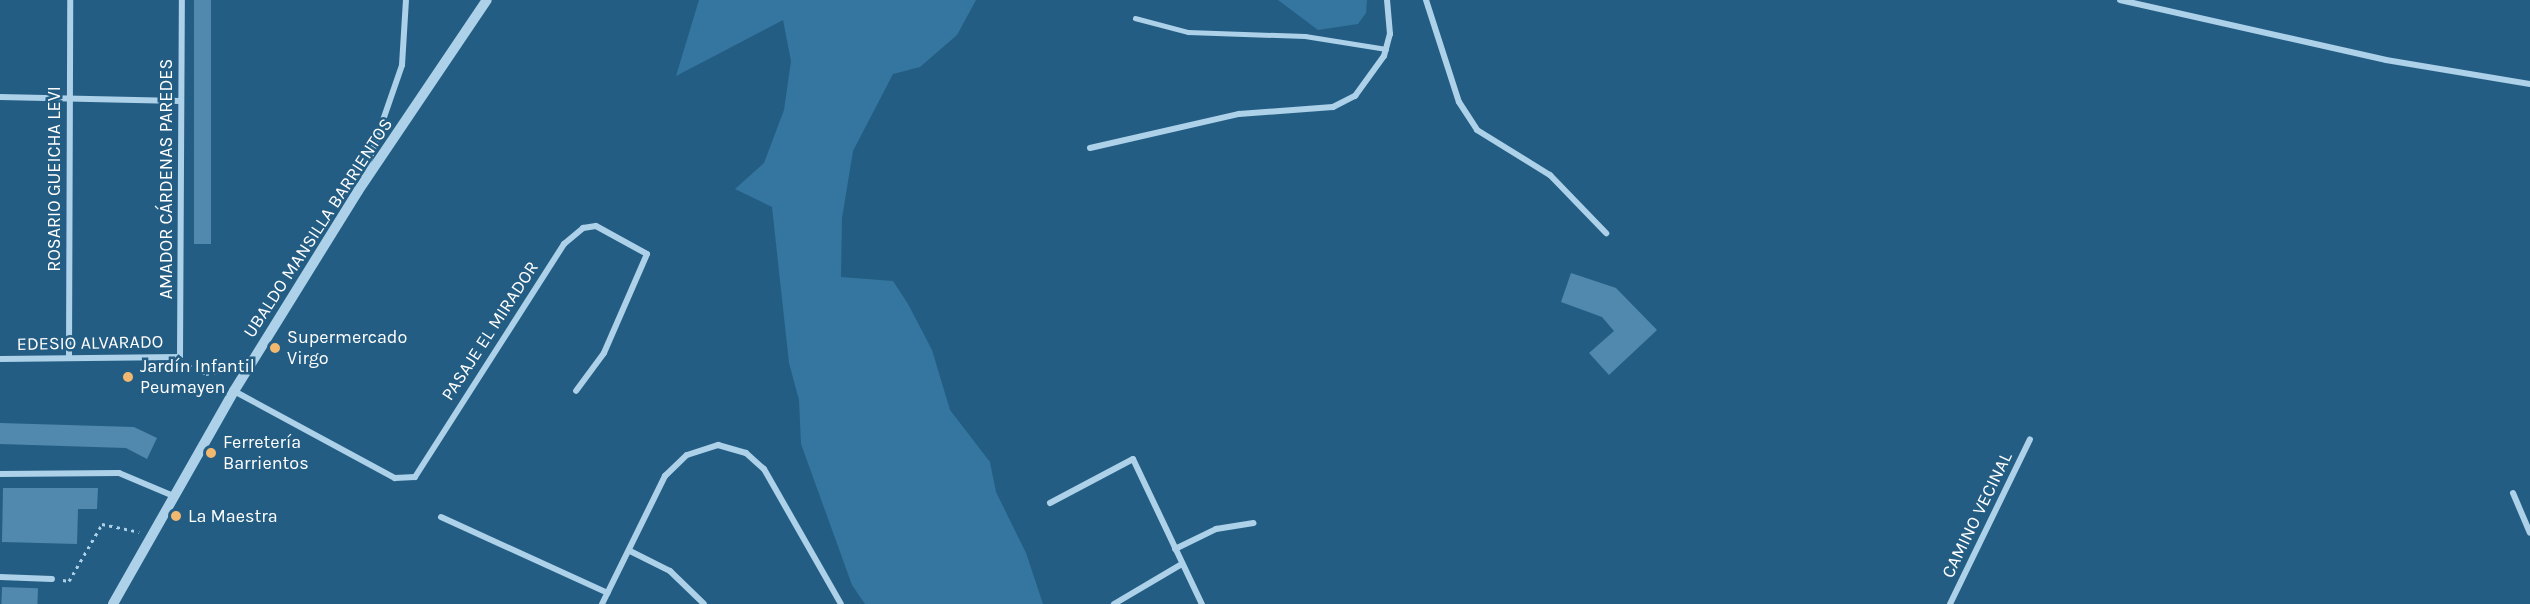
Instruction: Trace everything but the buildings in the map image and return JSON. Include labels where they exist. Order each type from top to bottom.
[{"type":"street","name":"ROSARIO GUEICHA LEVI","points":[[69,358],[70,0]]},
{"type":"street","name":"AMADOR CÁRDENAS PAREDES","points":[[180,357],[182,0]]},
{"type":"street","points":[[358,191],[402,65],[406,0]]},
{"type":"street","name":"UBALDO MANSILLA BARRIENTOS","points":[[113,604],[171,495],[250,365],[358,191],[487,0]]},
{"type":"street","points":[[1090,148],[1239,114],[1333,107],[1366,84],[1386,49],[1390,34],[1387,0]]},
{"type":"street","points":[[1426,0],[1459,102],[1477,130],[1550,175],[1606,233]]},
{"type":"street","points":[[2120,0],[2386,60],[2530,84]]},
{"type":"street","points":[[0,97],[180,101]]},
{"type":"street","name":"PASAJE EL MIRADOR","points":[[234,392],[395,478],[415,477],[564,243],[583,228],[596,226],[647,254],[604,353],[576,391]]},
{"type":"street","name":"EDESIO ALVARADO","points":[[0,359],[180,357]]},
{"type":"street","name":"CAMINO VECINAL","points":[[1950,604],[2031,439]]},
{"type":"street","points":[[602,604],[665,476],[687,455],[718,445],[754,460],[764,470],[841,604]]},
{"type":"street","points":[[1050,503],[1133,459],[1202,604]]},
{"type":"street","points":[[0,474],[119,473],[171,495]]},
{"type":"street","points":[[2513,493],[2530,533]]},
{"type":"street","points":[[441,517],[608,592]]},
{"type":"street","points":[[1175,549],[1216,529],[1254,523]]},
{"type":"street","points":[[630,551],[670,571],[704,604]]},
{"type":"street","points":[[1114,604],[1182,564]]},
{"type":"street","points":[[0,577],[52,579]]},
{"type":"lane","points":[[1135,18],[1188,33],[1305,36],[1386,49]]},
{"type":"path","points":[[180,357],[206,374],[250,365]]},
{"type":"path","points":[[52,579],[69,581],[102,524],[150,535]]},
{"type":"shaded area","points":[[699,0],[976,0],[957,35],[920,67],[893,74],[853,151],[842,218],[841,277],[893,281],[908,304],[932,350],[950,410],[990,462],[996,492],[1026,553],[1043,604],[865,604],[852,585],[801,444],[799,400],[789,363],[772,207],[735,189],[764,163],[784,110],[791,61],[783,20],[676,76]]},
{"type":"shaded area","points":[[1278,0],[1367,0],[1366,13],[1358,24],[1318,30]]},
{"type":"place","name":"Supermercado Virgo","points":[[275,348]]},
{"type":"place","name":"Jardín Infantil Peumayen","points":[[128,377]]},
{"type":"place","name":"Ferretería Barrientos","points":[[211,453]]},
{"type":"place","name":"La Maestra","points":[[176,516]]}]
